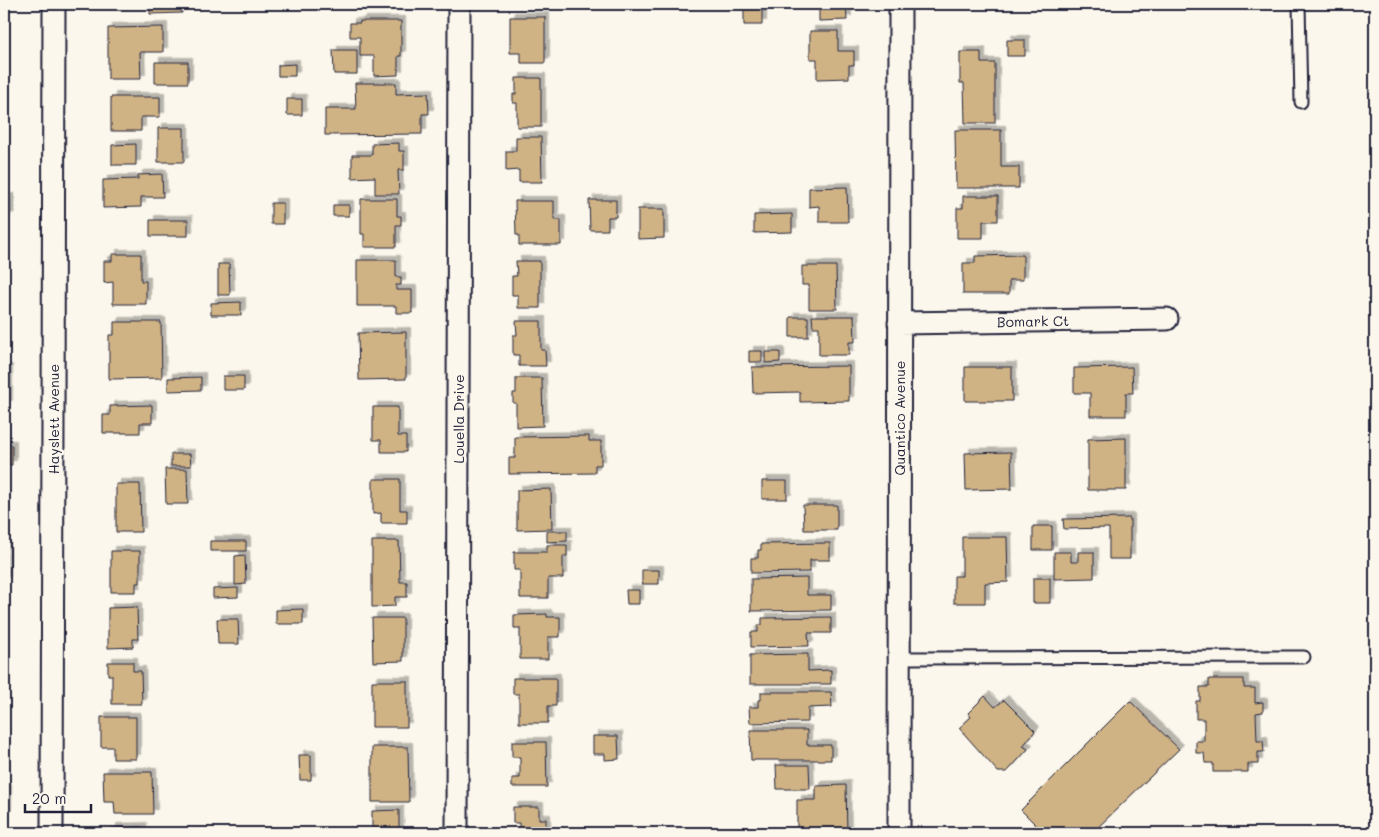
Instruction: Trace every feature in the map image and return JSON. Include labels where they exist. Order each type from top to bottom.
[{"type":"street","name":"Hayslett Avenue","points":[[52,833],[54,4]]},
{"type":"street","name":"Louella Drive","points":[[457,833],[459,4]]},
{"type":"street","name":"Quantico Avenue","points":[[898,833],[900,4]]},
{"type":"street","name":"Bomark Ct","points":[[899,323],[1167,319]]},
{"type":"lane","points":[[1299,4],[1301,102]]},
{"type":"lane","points":[[899,658],[1304,656]]},
{"type":"building","points":[[150,4],[181,4],[182,13],[150,14]]},
{"type":"building","points":[[358,4],[383,4],[384,8],[358,9]]},
{"type":"building","points":[[819,4],[846,4],[847,20],[819,21]]},
{"type":"building","points":[[1140,4],[1161,4],[1161,6],[1140,6]]},
{"type":"building","points":[[744,6],[762,6],[762,25],[744,25]]},
{"type":"building","points":[[510,17],[545,17],[545,63],[521,63],[521,53],[510,53]]},
{"type":"building","points":[[360,21],[401,21],[401,56],[398,56],[398,75],[374,76],[374,56],[360,56],[360,37],[350,37],[350,23],[360,23]]},
{"type":"building","points":[[163,27],[163,52],[140,52],[141,79],[108,79],[108,28]]},
{"type":"building","points":[[810,31],[838,31],[838,51],[854,51],[854,65],[849,65],[849,78],[817,79],[817,59],[810,59]]},
{"type":"building","points":[[1007,40],[1025,40],[1025,56],[1007,56]]},
{"type":"building","points":[[333,50],[357,50],[357,74],[334,74]]},
{"type":"building","points":[[960,52],[981,52],[981,63],[995,63],[995,123],[965,123],[964,83],[960,83]]},
{"type":"building","points":[[155,62],[188,62],[188,83],[155,83]]},
{"type":"building","points":[[295,64],[295,76],[278,76],[278,65]]},
{"type":"building","points":[[516,78],[541,78],[541,127],[517,127],[517,103],[513,103],[513,94],[516,94]]},
{"type":"building","points":[[355,83],[396,83],[396,94],[428,93],[429,114],[422,114],[422,134],[325,135],[325,109],[356,109]]},
{"type":"building","points":[[111,97],[160,97],[160,117],[141,117],[141,131],[111,131]]},
{"type":"building","points":[[287,99],[302,99],[302,115],[287,115]]},
{"type":"building","points":[[158,128],[184,128],[184,162],[158,162]]},
{"type":"building","points":[[955,130],[1001,130],[1001,167],[1019,167],[1019,188],[956,188]]},
{"type":"building","points":[[516,137],[541,137],[542,182],[519,182],[519,170],[506,171],[506,151],[516,151]]},
{"type":"building","points":[[399,143],[399,151],[404,151],[404,170],[398,170],[399,194],[375,194],[375,177],[352,178],[352,155],[372,155],[372,144]]},
{"type":"building","points":[[136,144],[136,165],[112,165],[112,145]]},
{"type":"building","points":[[162,174],[163,197],[141,197],[141,207],[103,208],[103,180],[138,179],[138,175]]},
{"type":"building","points":[[847,187],[848,222],[819,222],[819,206],[809,207],[809,188]]},
{"type":"building","points":[[963,196],[998,196],[998,221],[983,221],[983,238],[957,238],[957,208],[963,208]]},
{"type":"building","points":[[4,198],[10,198],[10,217],[4,218]]},
{"type":"building","points":[[361,199],[397,199],[397,216],[401,216],[401,225],[396,225],[396,247],[364,247],[364,234],[361,234]]},
{"type":"building","points":[[589,200],[616,200],[616,217],[608,217],[608,230],[590,230]]},
{"type":"building","points":[[515,201],[554,201],[554,220],[561,220],[561,245],[519,245],[519,235],[516,235]]},
{"type":"building","points":[[271,203],[283,203],[283,224],[271,224]]},
{"type":"building","points":[[333,205],[349,205],[349,216],[333,216]]},
{"type":"building","points":[[638,209],[664,209],[664,238],[638,239]]},
{"type":"building","points":[[792,214],[792,232],[754,233],[754,215]]},
{"type":"building","points":[[150,220],[188,220],[188,236],[150,236]]},
{"type":"building","points":[[112,254],[141,254],[141,281],[146,281],[146,304],[113,304],[113,282],[104,283],[104,261],[112,261]]},
{"type":"building","points":[[1023,255],[1023,280],[1009,280],[1009,294],[963,294],[963,263],[975,263],[975,256]]},
{"type":"building","points":[[357,260],[396,260],[396,277],[401,277],[401,285],[396,285],[396,290],[412,290],[412,313],[396,313],[396,306],[357,306]]},
{"type":"building","points":[[516,261],[540,261],[540,308],[518,308],[518,295],[512,295],[512,276],[517,276]]},
{"type":"building","points":[[218,264],[229,264],[230,295],[218,295]]},
{"type":"building","points":[[802,266],[836,266],[837,309],[809,309],[809,285],[802,285]]},
{"type":"building","points":[[241,302],[241,315],[211,315],[211,303]]},
{"type":"building","points":[[812,316],[854,316],[855,342],[849,342],[849,355],[819,355],[819,327],[813,327]]},
{"type":"building","points":[[790,317],[808,317],[808,337],[790,337]]},
{"type":"building","points":[[516,321],[541,321],[541,350],[545,350],[546,366],[519,366],[519,355],[513,355],[513,335],[517,335]]},
{"type":"building","points":[[114,322],[161,322],[162,378],[109,379],[109,335],[114,335]]},
{"type":"building","points":[[406,332],[406,379],[359,380],[358,333]]},
{"type":"building","points":[[749,351],[762,351],[762,362],[749,362]]},
{"type":"building","points":[[765,352],[780,352],[780,362],[765,363]]},
{"type":"building","points":[[849,366],[849,401],[800,402],[800,392],[753,393],[752,367]]},
{"type":"building","points":[[965,367],[1012,367],[1012,401],[965,401]]},
{"type":"building","points":[[1132,367],[1133,393],[1126,393],[1126,416],[1090,416],[1090,393],[1074,393],[1074,368]]},
{"type":"building","points":[[4,369],[8,369],[8,405],[4,405]]},
{"type":"building","points":[[223,376],[244,376],[244,390],[223,390]]},
{"type":"building","points":[[201,377],[201,390],[168,391],[168,378]]},
{"type":"building","points":[[516,378],[542,378],[543,426],[516,427],[516,403],[513,403],[513,393],[516,393]]},
{"type":"building","points":[[152,405],[152,423],[140,423],[140,433],[103,433],[103,415],[110,415],[110,406]]},
{"type":"building","points":[[373,407],[398,407],[398,436],[406,436],[406,452],[381,452],[381,440],[373,440]]},
{"type":"building","points":[[4,417],[5,445],[12,445],[12,465],[4,465]]},
{"type":"building","points":[[589,436],[589,441],[601,441],[601,465],[595,465],[595,473],[509,474],[509,458],[515,458],[515,437]]},
{"type":"building","points":[[1126,438],[1126,490],[1088,490],[1088,439]]},
{"type":"building","points":[[1011,452],[1012,489],[966,490],[965,453]]},
{"type":"building","points":[[171,454],[190,454],[191,466],[171,466]]},
{"type":"building","points":[[165,469],[187,469],[188,504],[166,504]]},
{"type":"building","points":[[373,479],[400,479],[400,510],[407,510],[407,523],[381,523],[381,513],[373,514]]},
{"type":"building","points":[[762,481],[787,481],[787,499],[762,499]]},
{"type":"building","points":[[116,484],[140,484],[141,532],[116,532]]},
{"type":"building","points":[[551,489],[552,529],[517,530],[517,490]]},
{"type":"building","points":[[803,505],[837,505],[837,530],[804,530]]},
{"type":"building","points":[[1130,518],[1130,559],[1109,559],[1109,528],[1064,529],[1063,519]]},
{"type":"building","points":[[1033,526],[1052,526],[1052,550],[1033,550]]},
{"type":"building","points":[[547,531],[567,531],[567,541],[547,542]]},
{"type":"building","points":[[962,537],[1007,537],[1008,582],[985,583],[985,603],[954,603],[954,576],[962,576]]},
{"type":"building","points":[[210,541],[246,541],[246,551],[210,551]]},
{"type":"building","points":[[372,541],[399,541],[400,582],[407,582],[407,597],[395,597],[395,606],[372,607]]},
{"type":"building","points":[[830,543],[830,560],[810,560],[810,572],[751,573],[751,558],[758,558],[758,550],[761,550],[761,544]]},
{"type":"building","points":[[547,545],[567,545],[567,556],[563,556],[563,578],[548,578],[548,598],[520,598],[520,570],[514,570],[514,552],[547,552]]},
{"type":"building","points":[[4,547],[6,547],[6,581],[4,581]]},
{"type":"building","points":[[111,551],[140,551],[140,583],[136,583],[136,592],[111,592]]},
{"type":"building","points":[[1054,552],[1071,552],[1071,562],[1078,562],[1078,552],[1094,552],[1094,578],[1054,579]]},
{"type":"building","points":[[245,555],[246,584],[235,585],[235,556]]},
{"type":"building","points":[[642,570],[659,570],[659,584],[642,584]]},
{"type":"building","points":[[807,578],[807,595],[831,595],[831,610],[751,611],[751,579]]},
{"type":"building","points":[[1033,578],[1050,578],[1050,603],[1033,603]]},
{"type":"building","points":[[238,588],[238,597],[213,598],[213,589]]},
{"type":"building","points":[[626,590],[639,590],[639,604],[627,604]]},
{"type":"building","points":[[137,607],[138,639],[133,639],[133,647],[108,648],[108,608]]},
{"type":"building","points":[[303,609],[303,624],[276,624],[276,610]]},
{"type":"building","points":[[547,614],[547,617],[560,617],[560,637],[548,637],[548,659],[520,659],[520,628],[514,628],[514,615]]},
{"type":"building","points":[[831,617],[831,633],[808,633],[809,646],[751,647],[751,632],[758,632],[758,625],[762,625],[762,618]]},
{"type":"building","points":[[372,618],[403,618],[403,661],[373,662]]},
{"type":"building","points":[[217,619],[238,619],[239,644],[218,644]]},
{"type":"building","points":[[808,654],[808,671],[831,670],[831,684],[750,684],[750,655]]},
{"type":"building","points":[[108,662],[133,662],[133,671],[141,671],[142,704],[112,704],[112,675],[108,675]]},
{"type":"building","points":[[513,678],[556,678],[556,706],[548,706],[548,723],[519,723],[519,694],[513,694]]},
{"type":"building","points":[[1209,679],[1244,679],[1244,688],[1255,688],[1255,703],[1263,702],[1263,712],[1256,713],[1257,741],[1263,741],[1264,752],[1258,752],[1258,764],[1248,764],[1248,772],[1213,772],[1213,763],[1205,763],[1204,753],[1196,753],[1196,741],[1204,741],[1204,719],[1196,719],[1196,701],[1200,701],[1200,687],[1209,687]]},
{"type":"building","points":[[372,681],[407,681],[407,727],[372,727]]},
{"type":"building","points":[[761,692],[831,692],[832,707],[808,708],[808,722],[750,723],[749,707],[758,707],[758,700],[761,700]]},
{"type":"building","points":[[985,696],[995,707],[1004,700],[1035,731],[1023,746],[1028,749],[1007,772],[998,772],[959,728],[971,717],[968,713]]},
{"type":"building","points":[[1130,701],[1179,749],[1092,833],[1044,833],[1021,810]]},
{"type":"building","points":[[101,717],[136,717],[136,759],[113,759],[113,747],[101,747]]},
{"type":"building","points":[[750,730],[807,730],[807,745],[831,745],[831,760],[751,760]]},
{"type":"building","points":[[593,736],[618,736],[619,759],[605,760],[605,754],[593,754]]},
{"type":"building","points":[[512,742],[546,742],[547,787],[512,787],[512,778],[520,778],[520,757],[512,757]]},
{"type":"building","points":[[372,747],[408,747],[409,802],[372,802]]},
{"type":"building","points":[[299,755],[311,755],[311,780],[300,780]]},
{"type":"building","points":[[776,765],[809,765],[810,789],[777,789]]},
{"type":"building","points":[[103,772],[152,772],[153,814],[115,814],[114,802],[104,802]]},
{"type":"building","points":[[846,785],[847,833],[797,833],[797,800],[816,800],[816,786]]},
{"type":"building","points":[[4,788],[7,788],[7,816],[4,816]]},
{"type":"building","points":[[513,807],[539,807],[539,819],[546,819],[546,833],[519,833],[519,823],[513,823]]},
{"type":"building","points":[[399,810],[399,833],[372,833],[372,811]]},
{"type":"building","points":[[142,827],[142,833],[112,833],[112,828]]}]
